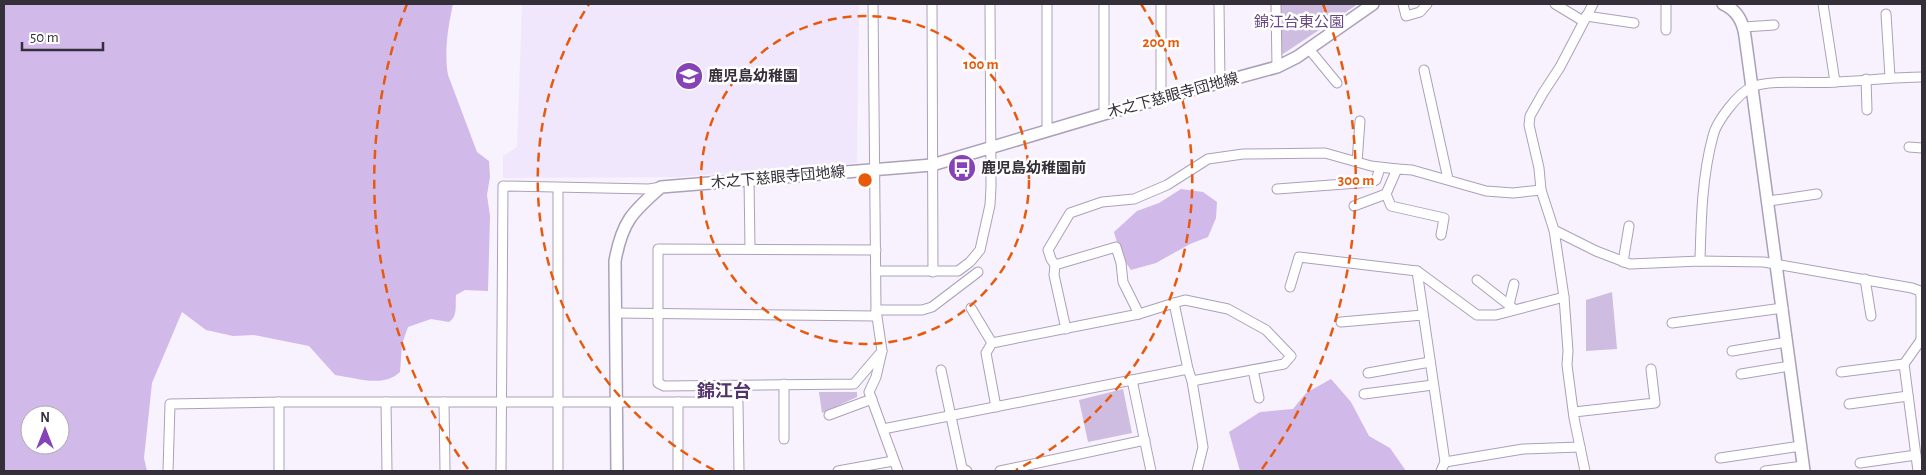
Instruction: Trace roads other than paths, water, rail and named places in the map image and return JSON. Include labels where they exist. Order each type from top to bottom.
[{"type":"street","points":[[874,4],[876,313],[882,351],[876,377],[869,392],[898,471]]},
{"type":"street","points":[[932,4],[933,272]]},
{"type":"street","points":[[876,272],[958,271],[970,262],[980,250],[990,206],[990,4]]},
{"type":"street","points":[[1047,4],[1047,131]]},
{"type":"street","points":[[1104,4],[1104,114]]},
{"type":"street","points":[[1161,4],[1161,99]]},
{"type":"street","points":[[1219,4],[1220,82]]},
{"type":"street","points":[[1276,4],[1277,67]]},
{"type":"street","name":"木之下慈眼寺団地線","points":[[661,187],[932,165],[1104,114],[1277,67],[1297,57],[1373,4]]},
{"type":"street","points":[[1403,4],[1406,16],[1420,12],[1428,4]]},
{"type":"street","points":[[1555,4],[1584,18],[1634,23]]},
{"type":"street","points":[[1585,471],[1567,364],[1568,351],[1564,296],[1554,230],[1541,190],[1539,168],[1530,134],[1530,116],[1560,67],[1593,4]]},
{"type":"street","points":[[1666,4],[1666,30]]},
{"type":"street","points":[[1723,4],[1736,8],[1744,27],[1769,200],[1804,469],[1765,471]]},
{"type":"street","points":[[1824,4],[1835,82]]},
{"type":"street","points":[[1886,14],[1890,77]]},
{"type":"street","points":[[1744,27],[1774,25]]},
{"type":"street","points":[[1309,48],[1337,83]]},
{"type":"street","points":[[1424,70],[1448,179]]},
{"type":"street","points":[[1700,261],[1702,217],[1713,134],[1722,118],[1741,93],[1753,86],[1765,84],[1922,77]]},
{"type":"street","points":[[1866,79],[1867,110]]},
{"type":"street","points":[[1356,162],[1360,121]]},
{"type":"street","points":[[1909,147],[1922,148]]},
{"type":"street","points":[[1066,329],[1054,275],[1055,265],[1048,250],[1070,213],[1102,202],[1134,200],[1167,185],[1208,159],[1243,154],[1325,153],[1380,168],[1412,170],[1448,179],[1476,190],[1513,193],[1541,190]]},
{"type":"street","points":[[1277,189],[1372,182],[1376,180],[1380,168]]},
{"type":"street","points":[[1354,206],[1386,194],[1397,169]]},
{"type":"street","points":[[749,179],[750,249]]},
{"type":"street","points":[[501,471],[503,186],[650,189],[661,187]]},
{"type":"street","points":[[617,471],[615,261],[619,238],[629,218],[643,202],[661,187]]},
{"type":"street","points":[[558,188],[558,471]]},
{"type":"street","points":[[1386,194],[1391,206],[1444,218],[1441,235]]},
{"type":"street","points":[[1769,200],[1817,194]]},
{"type":"street","points":[[1623,262],[1629,226]]},
{"type":"street","points":[[1554,230],[1630,264],[1700,261],[1777,264],[1920,290],[1921,341],[1904,364],[1919,468]]},
{"type":"street","points":[[1055,265],[1116,247],[1121,263],[1123,282],[1139,314]]},
{"type":"street","points":[[876,250],[658,249],[658,383],[664,386],[854,384],[882,351]]},
{"type":"street","points":[[1290,288],[1299,257],[1417,271],[1477,315],[1496,315],[1512,307],[1564,296]]},
{"type":"street","points":[[1417,271],[1445,462],[1441,471]]},
{"type":"street","points":[[616,313],[876,313],[922,310],[932,307],[978,272]]},
{"type":"street","points":[[1865,279],[1871,316]]},
{"type":"street","points":[[1477,280],[1512,307]]},
{"type":"street","points":[[1512,307],[1514,284]]},
{"type":"street","points":[[996,407],[986,353],[992,343],[1139,314],[1185,300],[1228,309],[1266,330],[1291,356],[1284,364],[1192,381]]},
{"type":"street","points":[[1174,303],[1192,381],[1203,447],[1196,471]]},
{"type":"street","points":[[971,308],[992,343]]},
{"type":"street","points":[[1672,323],[1707,313],[1782,308]]},
{"type":"street","points":[[1341,322],[1423,315]]},
{"type":"street","points":[[1732,351],[1787,342]]},
{"type":"street","points":[[1368,373],[1430,362]]},
{"type":"street","points":[[1841,372],[1904,364]]},
{"type":"street","points":[[1741,374],[1790,366]]},
{"type":"street","points":[[883,429],[1188,369]]},
{"type":"street","points":[[941,370],[962,468],[966,471]]},
{"type":"street","points":[[1253,370],[1259,398]]},
{"type":"street","points":[[1574,412],[1655,403],[1651,370]]},
{"type":"street","points":[[1132,380],[1151,471]]},
{"type":"street","points":[[784,384],[784,439]]},
{"type":"street","points":[[1364,394],[1433,385]]},
{"type":"street","points":[[1849,404],[1908,396]]},
{"type":"street","points":[[829,415],[872,399]]},
{"type":"street","points":[[168,471],[170,404],[617,401],[738,402],[739,471]]},
{"type":"street","points":[[279,402],[279,471]]},
{"type":"street","points":[[386,402],[387,471]]},
{"type":"street","points":[[444,402],[445,471]]},
{"type":"street","points":[[678,402],[678,471]]},
{"type":"street","points":[[1000,471],[1028,468],[1146,440]]},
{"type":"street","points":[[1720,458],[1801,446]]},
{"type":"street","points":[[1445,462],[1523,449],[1580,447]]},
{"type":"street","points":[[1860,463],[1916,455]]},
{"type":"street","points":[[838,471],[893,461]]},
{"type":"place","name":"鹿児島幼稚園","points":[[689,76]]},
{"type":"place","name":"鹿児島幼稚園前","points":[[962,168]]},
{"type":"district","name":"錦江台","points":[[724,391]]},
{"type":"park label","name":"錦江台東公園","points":[[1299,22]]}]
